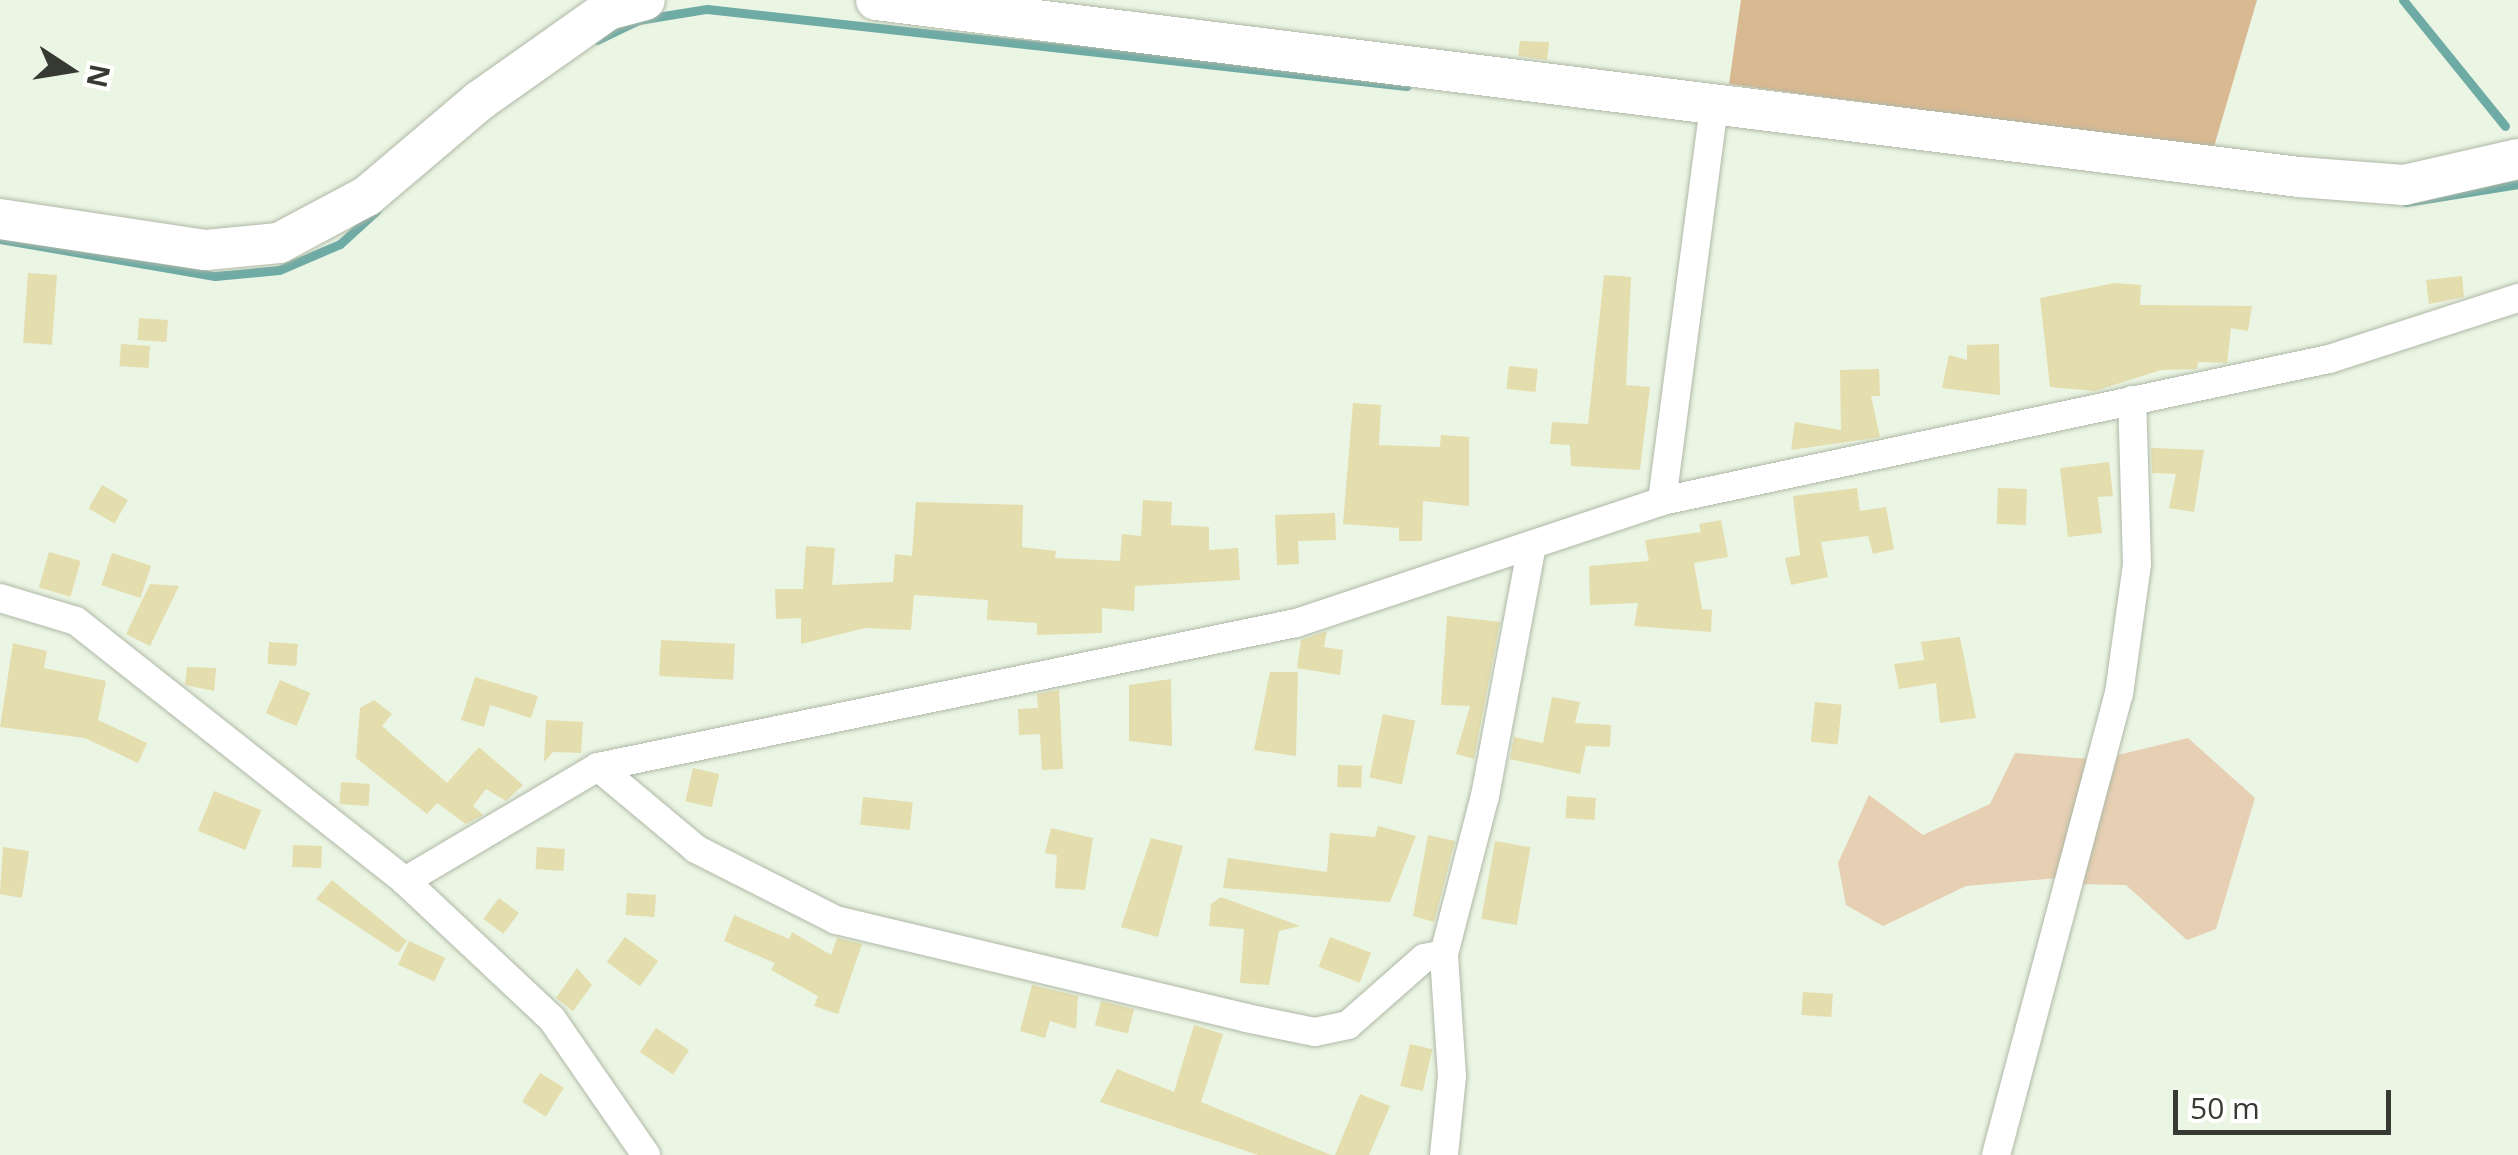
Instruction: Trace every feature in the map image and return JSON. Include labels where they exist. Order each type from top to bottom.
[{"type":"street","points":[[0,219],[206,250],[279,243],[366,196],[479,101],[608,10],[645,0]]},
{"type":"street","points":[[876,0],[1714,107],[2404,185],[2518,159]]},
{"type":"street","points":[[1662,501],[1714,107]]},
{"type":"street","points":[[406,882],[598,767],[1296,623],[1662,501],[2329,360],[2518,298]]},
{"type":"street","points":[[1996,1155],[2118,694],[2137,564],[2132,400]]},
{"type":"street","points":[[1444,1155],[1452,1076],[1444,954],[1500,721],[1532,545]]},
{"type":"street","points":[[0,598],[76,620],[406,882],[552,1019],[646,1155]]},
{"type":"street","points":[[598,767],[696,849],[836,920],[1246,1018],[1315,1032],[1348,1026],[1424,958],[1444,954]]},
{"type":"shaded area","points":[[1741,0],[2257,0],[2213,150],[1729,84]]},
{"type":"shaded area","points":[[2188,738],[2255,798],[2216,929],[2187,940],[2126,885],[2079,884],[2118,755]]},
{"type":"shaded area","points":[[2015,753],[2089,759],[2058,878],[1966,886],[1883,926],[1846,905],[1838,863],[1869,795],[1923,835],[1990,804]]},
{"type":"building","points":[[1520,41],[1549,42],[1547,60],[1518,56]]},
{"type":"building","points":[[28,273],[57,275],[52,345],[23,343]]},
{"type":"building","points":[[1604,275],[1631,277],[1626,385],[1650,387],[1640,470],[1571,466],[1570,445],[1550,444],[1552,422],[1588,424]]},
{"type":"building","points":[[2462,276],[2464,297],[2429,304],[2426,280]]},
{"type":"building","points":[[2115,283],[2141,285],[2140,305],[2252,306],[2248,331],[2231,328],[2227,363],[2198,362],[2197,369],[2161,370],[2095,391],[2050,387],[2040,298]]},
{"type":"building","points":[[139,318],[168,320],[166,342],[137,340]]},
{"type":"building","points":[[121,344],[150,346],[148,368],[119,366]]},
{"type":"building","points":[[1999,344],[2000,395],[1942,388],[1949,355],[1967,360],[1967,345]]},
{"type":"building","points":[[1509,366],[1538,369],[1535,392],[1507,389]]},
{"type":"building","points":[[1879,369],[1880,396],[1871,396],[1880,437],[1791,450],[1795,422],[1841,430],[1840,370]]},
{"type":"building","points":[[1353,403],[1381,405],[1379,445],[1440,447],[1441,435],[1469,437],[1469,506],[1423,501],[1422,541],[1399,541],[1399,528],[1343,524]]},
{"type":"building","points":[[2151,448],[2204,450],[2194,512],[2169,508],[2176,474],[2152,473]]},
{"type":"building","points":[[2109,462],[2113,496],[2098,497],[2102,533],[2068,537],[2060,468]]},
{"type":"building","points":[[102,485],[128,500],[114,523],[89,508]]},
{"type":"building","points":[[1857,488],[1860,511],[1886,507],[1894,549],[1873,554],[1868,536],[1821,542],[1828,577],[1791,585],[1785,558],[1800,555],[1793,496]]},
{"type":"building","points":[[1998,488],[2027,489],[2026,525],[1997,524]]},
{"type":"building","points":[[1143,500],[1172,502],[1171,525],[1209,527],[1209,550],[1238,548],[1240,580],[1135,586],[1134,611],[1102,608],[1102,633],[1037,635],[1037,623],[987,620],[988,600],[914,595],[911,630],[865,628],[801,644],[801,618],[776,619],[775,589],[803,589],[806,546],[835,548],[832,585],[893,582],[895,554],[912,556],[916,502],[1023,505],[1022,547],[1056,551],[1055,558],[1120,561],[1122,534],[1141,536]]},
{"type":"building","points":[[1335,513],[1336,540],[1298,541],[1299,564],[1277,565],[1275,515]]},
{"type":"building","points":[[1721,520],[1728,557],[1694,563],[1702,609],[1712,610],[1711,632],[1634,626],[1638,603],[1590,605],[1589,566],[1649,561],[1645,540],[1701,532],[1699,524]]},
{"type":"building","points":[[49,552],[81,561],[71,597],[39,588]]},
{"type":"building","points":[[112,553],[151,566],[140,598],[101,585]]},
{"type":"building","points":[[150,584],[179,586],[150,646],[126,634]]},
{"type":"building","points":[[1447,616],[1500,622],[1474,759],[1456,754],[1470,706],[1441,705]]},
{"type":"building","points":[[1327,631],[1324,647],[1343,650],[1340,675],[1297,668],[1301,640]]},
{"type":"building","points":[[1960,637],[1976,718],[1940,723],[1936,683],[1899,689],[1894,664],[1924,660],[1921,642]]},
{"type":"building","points":[[661,640],[735,644],[733,680],[659,676]]},
{"type":"building","points":[[269,642],[298,644],[296,666],[267,664]]},
{"type":"building","points":[[13,643],[47,651],[44,668],[106,681],[98,720],[147,743],[138,763],[85,738],[0,727]]},
{"type":"building","points":[[187,667],[216,668],[214,691],[185,685]]},
{"type":"building","points":[[1270,672],[1298,672],[1296,756],[1254,750]]},
{"type":"building","points":[[475,677],[538,696],[531,718],[490,705],[484,727],[461,720]]},
{"type":"building","points":[[1171,679],[1172,746],[1129,741],[1129,685]]},
{"type":"building","points":[[280,680],[310,693],[296,726],[266,713]]},
{"type":"building","points":[[1059,690],[1063,769],[1042,770],[1040,734],[1019,735],[1018,709],[1038,708],[1037,694]]},
{"type":"building","points":[[1552,697],[1580,702],[1575,723],[1611,725],[1610,747],[1586,746],[1580,774],[1510,759],[1514,737],[1543,743]]},
{"type":"building","points":[[374,700],[392,714],[382,726],[447,783],[479,747],[523,785],[506,801],[486,789],[473,806],[483,815],[466,824],[437,803],[427,814],[356,758],[360,708]]},
{"type":"building","points":[[1815,702],[1842,705],[1838,745],[1811,742]]},
{"type":"building","points":[[1383,714],[1415,721],[1402,784],[1369,778]]},
{"type":"building","points":[[546,720],[583,722],[581,753],[553,752],[544,762]]},
{"type":"building","points":[[1338,765],[1362,766],[1361,788],[1337,787]]},
{"type":"building","points":[[693,768],[719,774],[712,807],[685,801]]},
{"type":"building","points":[[341,782],[370,784],[368,806],[339,804]]},
{"type":"building","points":[[214,791],[261,810],[245,850],[198,831]]},
{"type":"building","points":[[1567,796],[1596,798],[1594,820],[1565,818]]},
{"type":"building","points":[[863,797],[913,802],[910,830],[860,825]]},
{"type":"building","points":[[1378,826],[1416,836],[1390,902],[1223,888],[1228,858],[1327,872],[1330,833],[1375,837]]},
{"type":"building","points":[[1051,828],[1093,838],[1085,890],[1055,888],[1057,855],[1045,853]]},
{"type":"building","points":[[1428,835],[1455,841],[1434,922],[1413,916]]},
{"type":"building","points":[[1151,838],[1183,846],[1158,937],[1121,927]]},
{"type":"building","points":[[1495,841],[1530,847],[1517,925],[1481,919]]},
{"type":"building","points":[[293,845],[322,846],[321,868],[292,867]]},
{"type":"building","points":[[3,847],[29,851],[22,898],[0,894]]},
{"type":"building","points":[[537,847],[565,849],[563,871],[535,869]]},
{"type":"building","points":[[332,880],[407,941],[398,953],[316,899]]},
{"type":"building","points":[[627,893],[656,895],[654,917],[625,915]]},
{"type":"building","points":[[1221,897],[1300,926],[1279,931],[1269,985],[1240,983],[1244,929],[1209,926],[1211,904]]},
{"type":"building","points":[[499,898],[519,913],[503,934],[483,919]]},
{"type":"building","points":[[734,915],[789,939],[792,932],[831,955],[837,938],[862,944],[838,1014],[814,1006],[818,996],[771,970],[775,963],[724,941]]},
{"type":"building","points":[[625,937],[658,961],[640,986],[607,962]]},
{"type":"building","points":[[1330,937],[1371,953],[1360,983],[1319,967]]},
{"type":"building","points":[[409,941],[445,958],[434,981],[398,965]]},
{"type":"building","points":[[577,968],[592,985],[573,1011],[556,998]]},
{"type":"building","points":[[1032,985],[1078,996],[1076,1029],[1050,1021],[1045,1038],[1020,1031]]},
{"type":"building","points":[[1803,992],[1833,994],[1831,1017],[1801,1015]]},
{"type":"building","points":[[1101,1001],[1134,1009],[1128,1033],[1095,1025]]},
{"type":"building","points":[[1194,1025],[1223,1034],[1201,1102],[1331,1155],[1258,1155],[1100,1102],[1117,1069],[1174,1092]]},
{"type":"building","points":[[656,1028],[689,1050],[673,1074],[640,1052]]},
{"type":"building","points":[[1410,1044],[1432,1049],[1423,1091],[1400,1086]]},
{"type":"building","points":[[540,1073],[564,1088],[546,1117],[522,1102]]},
{"type":"building","points":[[1360,1094],[1390,1106],[1369,1155],[1335,1155]]},
{"type":"waterway","points":[[2403,0],[2505,126]]},
{"type":"waterway","points":[[597,40],[638,20],[707,9],[1407,86]]},
{"type":"waterway","points":[[2406,202],[2518,184]]},
{"type":"waterway","points":[[0,239],[215,276],[279,270],[340,244],[376,211]]}]
